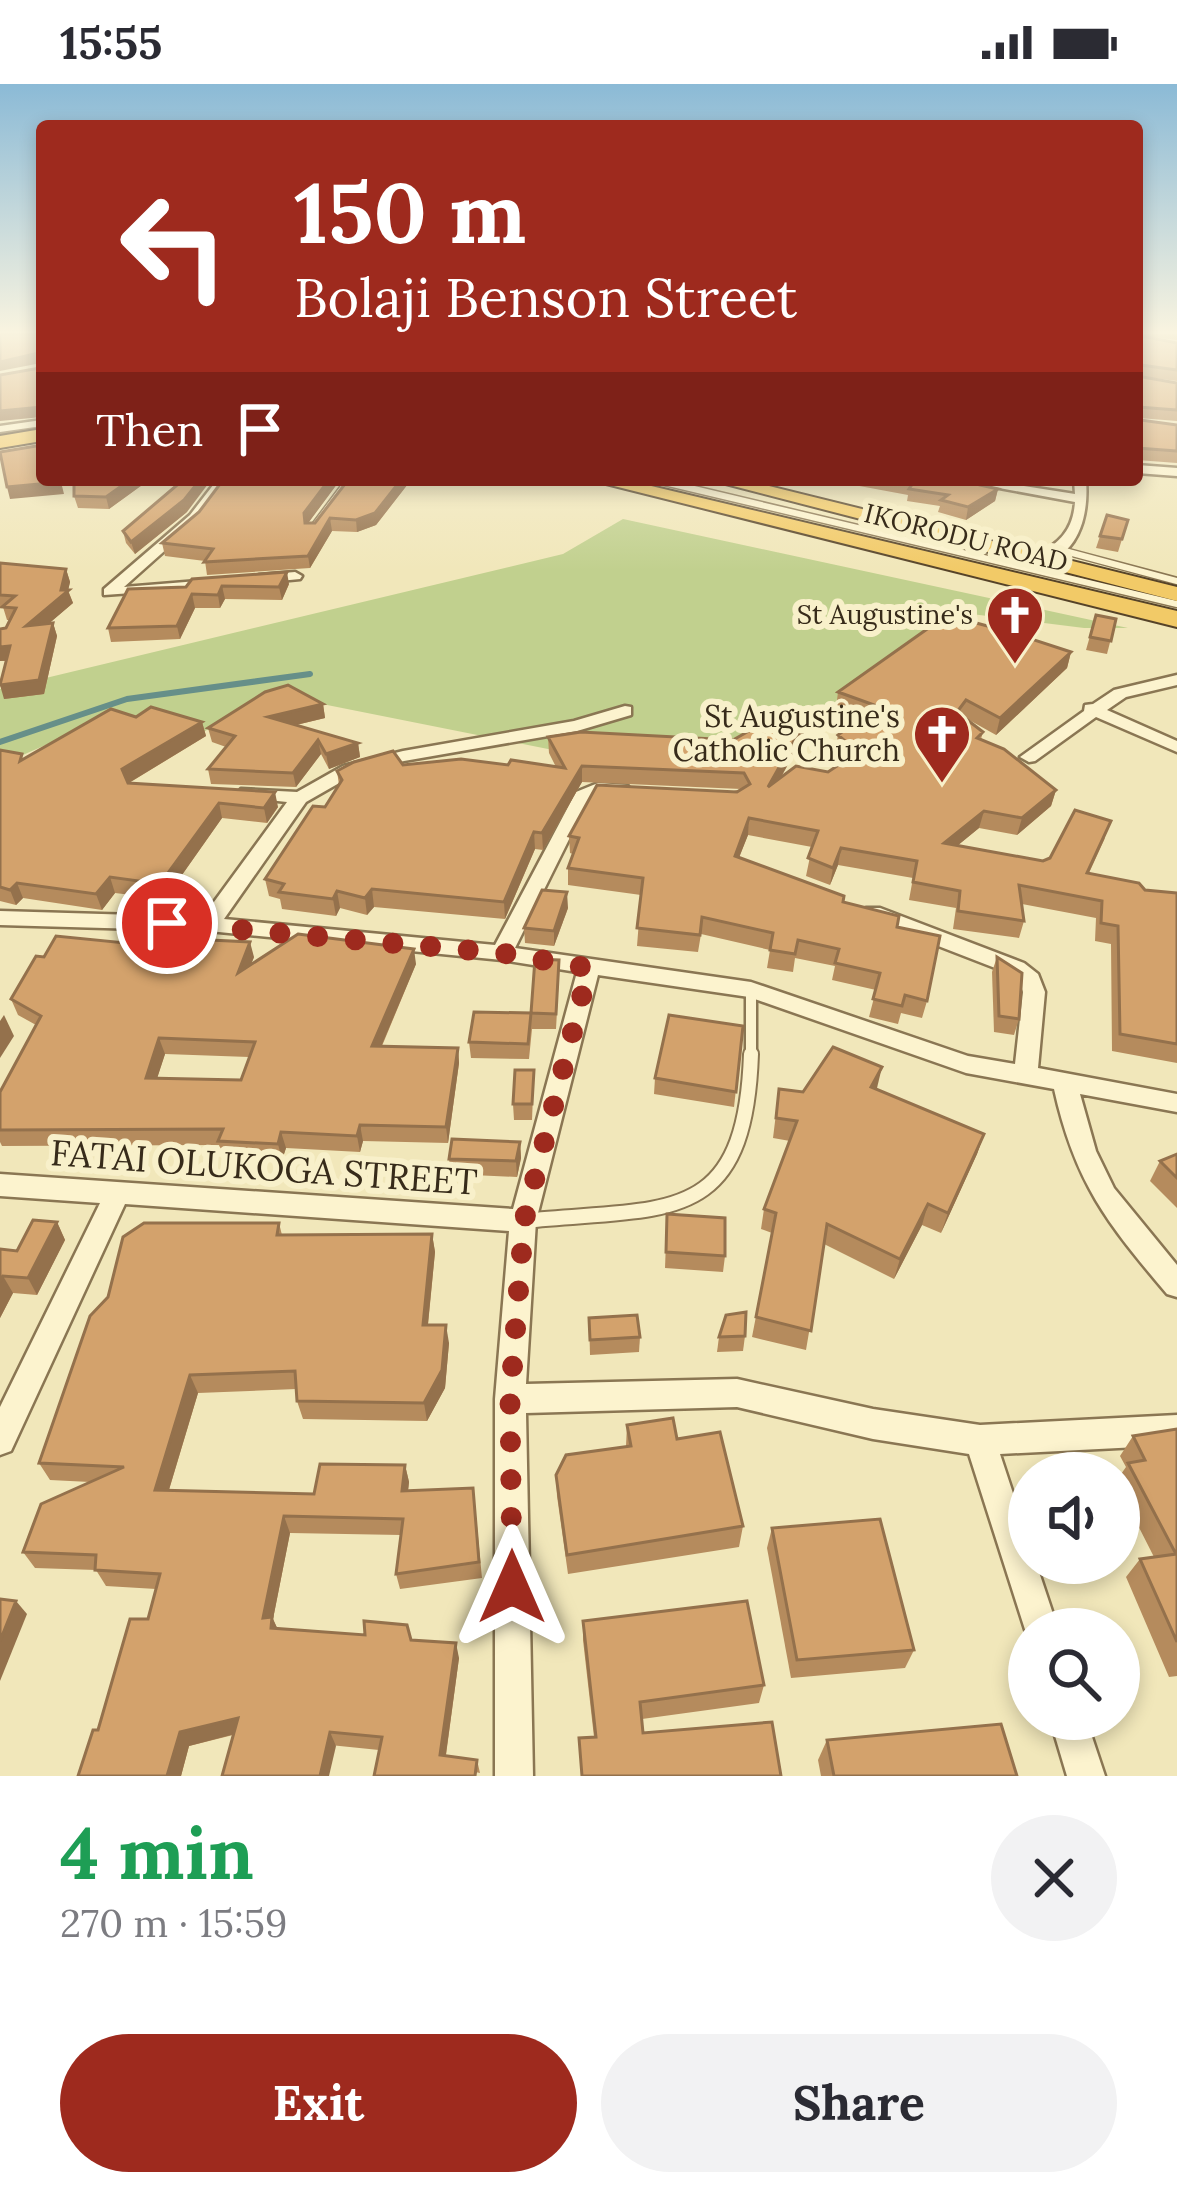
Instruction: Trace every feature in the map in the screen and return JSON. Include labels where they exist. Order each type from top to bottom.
[{"type":"highway","points":[[1,442],[36,436]]},
{"type":"highway","name":"IKORODU ROAD","points":[[625,486],[1177,619]]},
{"type":"highway","name":"IKORODU ROAD","points":[[744,486],[1177,594]]},
{"type":"street","points":[[1143,469],[1177,472]]},
{"type":"street","points":[[218,486],[194,518],[109,592],[228,582]]},
{"type":"street","points":[[1000,486],[1082,499]]},
{"type":"street","points":[[1038,560],[1072,541],[1084,514],[1081,486]]},
{"type":"street","points":[[250,580],[295,576]]},
{"type":"street","points":[[1029,757],[1090,709],[1120,693],[1177,680]]},
{"type":"street","points":[[1090,709],[1177,747]]},
{"type":"street","points":[[209,924],[300,798],[349,770],[403,756],[529,736],[626,711]]},
{"type":"street","points":[[502,953],[582,796],[598,788],[644,791]]},
{"type":"street","points":[[224,791],[300,798]]},
{"type":"street","points":[[842,902],[1016,968],[1030,979],[1034,992],[1025,1077]]},
{"type":"street","points":[[0,918],[209,924],[502,953],[751,990],[966,1064],[1066,1087],[1177,1103]]},
{"type":"street","points":[[514,1776],[510,1399],[524,1221],[589,968]]},
{"type":"street","points":[[1066,1087],[1079,1153],[1105,1204],[1177,1286]]},
{"type":"street","name":"FATAI OLUKOGA STREET","points":[[0,1185],[524,1221]]},
{"type":"street","points":[[0,1440],[117,1193]]},
{"type":"street","points":[[510,1399],[737,1393],[873,1424],[980,1440],[1177,1430]]},
{"type":"street","points":[[980,1440],[1033,1608]]},
{"type":"street","points":[[1074,1740],[1085,1776]]},
{"type":"lane","points":[[312,530],[345,486]]},
{"type":"lane","points":[[681,486],[1177,604]]},
{"type":"lane","points":[[1061,550],[1177,581]]},
{"type":"lane","points":[[524,1221],[685,1202],[733,1163],[749,1085],[751,990]]},
{"type":"green space","points":[[623,519],[1128,628],[1084,628],[947,611],[830,709],[746,752],[558,751],[272,694],[205,731],[114,715],[0,765],[0,689],[563,554]]},
{"type":"building","points":[[1143,420],[1177,425],[1177,451],[1143,448]]},
{"type":"building","points":[[36,446],[36,484],[7,487],[0,452]]},
{"type":"building","points":[[74,486],[122,486],[106,497],[74,496]]},
{"type":"building","points":[[176,486],[195,486],[131,542],[123,531]]},
{"type":"building","points":[[218,486],[324,486],[304,513],[305,523],[315,523],[343,486],[396,486],[375,513],[356,520],[330,518],[308,556],[204,562],[213,549],[162,543],[199,512]]},
{"type":"building","points":[[909,489],[998,489],[968,507],[941,500],[948,495]]},
{"type":"building","points":[[1107,515],[1128,520],[1122,539],[1100,536]]},
{"type":"building","points":[[0,563],[66,569],[61,590],[69,590],[26,626],[53,623],[39,680],[0,685],[10,646],[0,647],[0,629],[6,628],[16,608],[2,607],[15,596],[0,595]]},
{"type":"building","points":[[287,572],[279,587],[222,586],[218,595],[192,594],[177,626],[108,628],[128,589],[186,587],[192,579]]},
{"type":"building","points":[[947,615],[1071,652],[1000,718],[966,700],[957,712],[983,732],[977,738],[1004,749],[1056,790],[1022,818],[984,811],[944,843],[1043,861],[1050,858],[1075,810],[1111,821],[1087,873],[1139,883],[1145,890],[1177,893],[1177,1044],[1120,1034],[1118,926],[1101,923],[1102,901],[1019,885],[1024,921],[958,911],[960,891],[913,882],[917,861],[841,848],[833,868],[808,858],[818,831],[749,818],[735,856],[844,896],[843,902],[899,916],[897,927],[940,936],[927,1001],[905,995],[902,1006],[873,999],[880,973],[835,963],[839,949],[798,940],[795,954],[770,950],[773,933],[702,917],[700,935],[637,928],[643,878],[568,868],[579,838],[569,836],[597,785],[737,792],[750,784],[744,773],[582,766],[542,833],[534,832],[504,902],[372,889],[365,898],[337,891],[333,899],[279,892],[284,884],[265,879],[313,806],[325,807],[342,780],[337,771],[393,751],[403,765],[461,759],[565,768],[548,737],[581,732],[733,740],[784,711],[808,716],[768,787],[796,766],[828,772],[858,752],[838,735],[877,706],[838,692]]},
{"type":"building","points":[[1096,615],[1116,619],[1111,641],[1090,637]]},
{"type":"building","points":[[288,685],[323,704],[268,717],[358,743],[326,754],[318,740],[293,773],[208,769],[235,736],[208,728],[265,692]]},
{"type":"building","points":[[151,707],[202,722],[122,769],[128,783],[275,792],[264,808],[219,803],[160,884],[110,877],[96,894],[17,883],[10,890],[0,887],[0,750],[22,754],[20,761],[111,709],[136,717]]},
{"type":"building","points":[[542,890],[567,892],[554,931],[524,928]]},
{"type":"building","points":[[298,934],[414,949],[372,1046],[458,1048],[446,1127],[360,1125],[357,1136],[281,1132],[278,1144],[218,1141],[223,1129],[0,1130],[0,1092],[41,1016],[11,999],[36,956],[44,957],[56,936],[145,945],[149,937],[250,942],[238,973]],"holes":[[[159,1038],[255,1042],[241,1080],[146,1078]]]},
{"type":"building","points":[[997,957],[1022,973],[1019,1019],[999,1016]]},
{"type":"building","points":[[535,959],[559,960],[556,1014],[531,1013]]},
{"type":"building","points":[[474,1012],[531,1013],[528,1044],[469,1042]]},
{"type":"building","points":[[669,1015],[743,1026],[736,1092],[655,1078]]},
{"type":"building","points":[[833,1047],[882,1067],[871,1087],[984,1134],[948,1213],[928,1204],[900,1259],[827,1224],[811,1331],[756,1317],[776,1213],[764,1209],[797,1121],[776,1118],[779,1089],[803,1092]]},
{"type":"building","points":[[515,1070],[534,1070],[532,1104],[513,1104]]},
{"type":"building","points":[[452,1139],[520,1142],[516,1161],[449,1159]]},
{"type":"building","points":[[1177,1154],[1177,1178],[1160,1161]]},
{"type":"building","points":[[667,1214],[725,1218],[725,1256],[666,1252]]},
{"type":"building","points":[[33,1220],[57,1222],[28,1278],[3,1276],[0,1282],[0,1249],[17,1251]]},
{"type":"building","points":[[144,1223],[279,1223],[277,1235],[432,1234],[423,1325],[446,1325],[442,1370],[424,1403],[297,1401],[295,1371],[190,1375],[155,1490],[314,1494],[320,1464],[405,1465],[402,1491],[473,1488],[479,1562],[396,1574],[403,1519],[284,1516],[263,1618],[272,1617],[271,1628],[365,1635],[364,1621],[407,1625],[411,1640],[456,1643],[440,1755],[477,1760],[475,1776],[374,1776],[382,1737],[330,1732],[320,1776],[222,1776],[238,1718],[180,1732],[167,1776],[78,1776],[93,1730],[98,1730],[130,1619],[148,1619],[160,1574],[95,1570],[96,1555],[23,1552],[41,1504],[124,1467],[39,1463],[90,1316],[108,1297],[123,1237]]},
{"type":"building","points":[[746,1312],[745,1336],[719,1337],[726,1315]]},
{"type":"building","points":[[637,1315],[640,1337],[590,1340],[589,1318]]},
{"type":"building","points":[[673,1418],[677,1439],[720,1432],[743,1526],[567,1555],[556,1475],[566,1455],[631,1446],[627,1425]]},
{"type":"building","points":[[1177,1429],[1177,1642],[1140,1559],[1176,1554],[1140,1486],[1140,1461],[1145,1460],[1133,1436]]},
{"type":"building","points":[[880,1519],[914,1650],[797,1660],[772,1528]]},
{"type":"building","points":[[0,1599],[16,1601],[0,1641]]},
{"type":"building","points":[[747,1601],[764,1685],[640,1702],[643,1733],[772,1722],[781,1776],[582,1776],[579,1738],[596,1737],[583,1621]]},
{"type":"building","points":[[1001,1724],[1017,1776],[834,1776],[827,1740]]},
{"type":"waterway","points":[[0,742],[127,699],[310,674]]},
{"type":"place","name":"St Augustine's","points":[[1015,666]]},
{"type":"place","name":"St Augustine's Catholic Church","points":[[942,785]]},
{"type":"route","points":[[167,923],[502,953],[589,968],[524,1221],[510,1399],[512,1587]]}]
